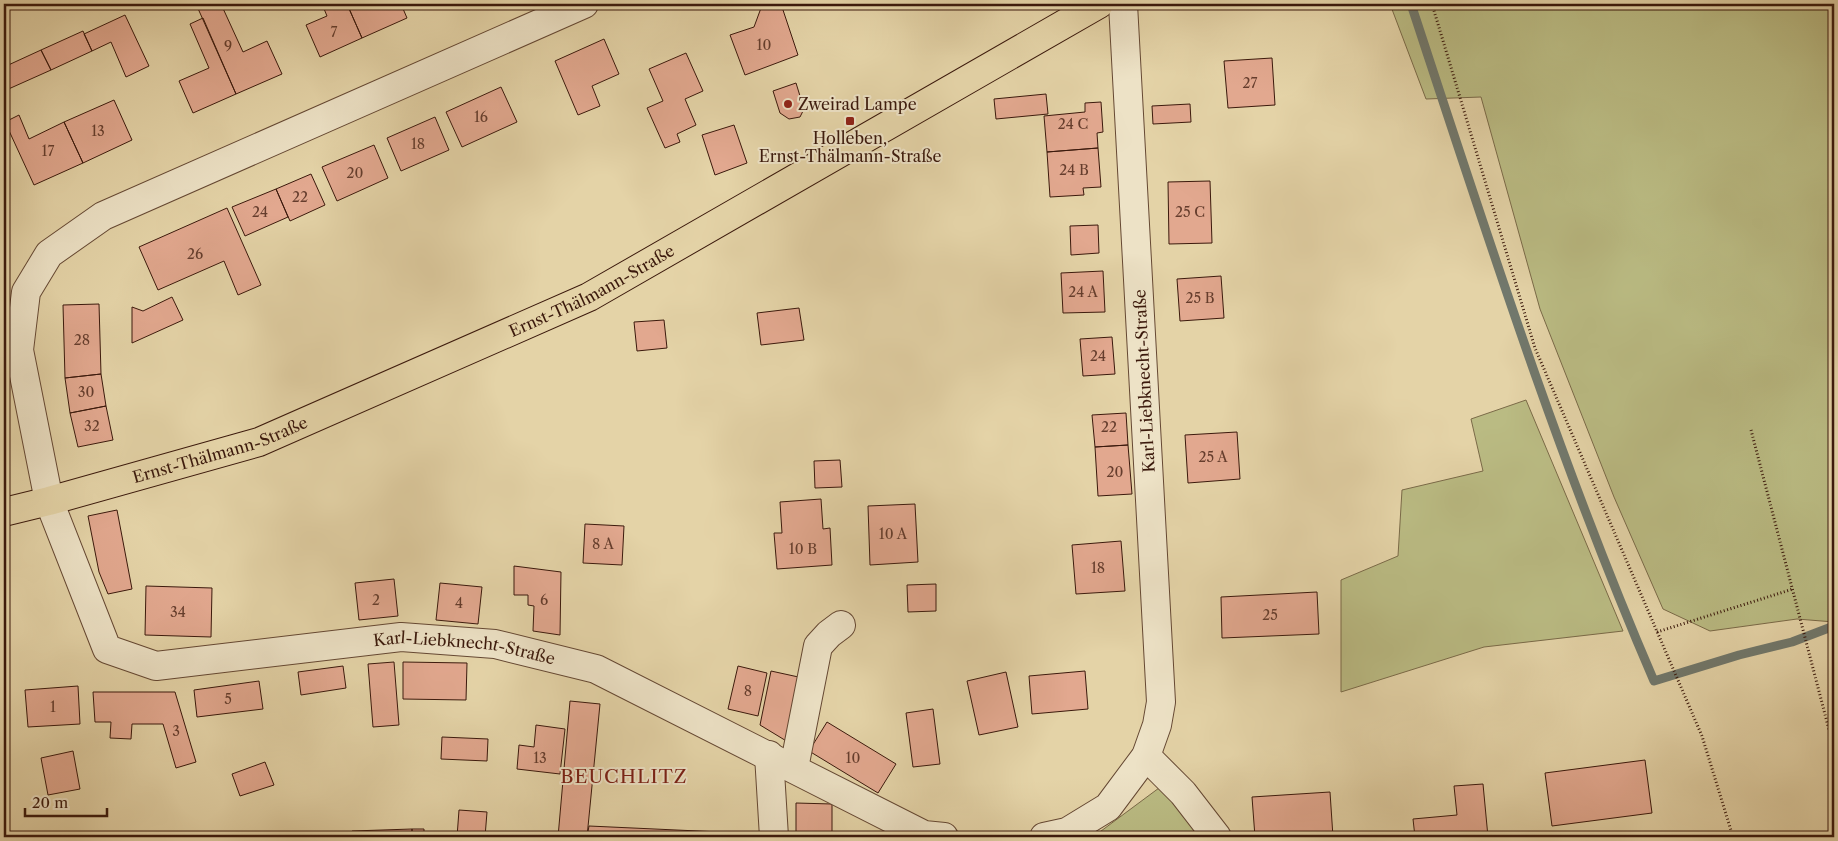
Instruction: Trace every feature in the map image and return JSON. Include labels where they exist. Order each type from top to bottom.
[{"type":"main road","name":"Ernst-Thälmann-Straße","points":[[4,512],[259,442],[589,297],[1099,4]]},
{"type":"street","points":[[49,501],[19,350],[26,292],[49,254],[103,216],[584,4]]},
{"type":"street","name":"Karl-Liebknecht-Straße","points":[[1044,837],[1067,832],[1108,807],[1146,756],[1157,725],[1161,702],[1123,4]]},
{"type":"street","name":"Karl-Liebknecht-Straße","points":[[49,501],[107,649],[156,666],[401,637],[495,644],[596,669],[924,835],[944,837]]},
{"type":"street","points":[[794,768],[818,646],[841,625]]},
{"type":"street","points":[[769,755],[774,837]]},
{"type":"street","points":[[1146,756],[1183,793],[1217,837]]},
{"type":"path","points":[[1432,4],[1535,348],[1702,736],[1733,837]]},
{"type":"path","points":[[1751,430],[1834,748]]},
{"type":"path","points":[[1657,632],[1793,589]]},
{"type":"green space","points":[[1390,4],[1834,4],[1834,622],[1797,619],[1710,631],[1663,609],[1614,497],[1540,309],[1481,97],[1426,99]]},
{"type":"green space","points":[[1526,400],[1623,631],[1484,647],[1341,692],[1341,580],[1398,556],[1402,490],[1483,471],[1471,419]]},
{"type":"green space","points":[[1163,785],[1204,837],[1093,837]]},
{"type":"building","points":[[196,4],[221,4],[243,52],[267,41],[282,74],[236,94]]},
{"type":"building","points":[[322,4],[347,4],[362,38],[320,57],[306,25],[327,16]]},
{"type":"building","points":[[347,4],[401,4],[407,18],[362,38]]},
{"type":"building","points":[[781,4],[798,55],[745,75],[730,35],[754,27],[761,8]]},
{"type":"building","points":[[125,15],[149,66],[126,77],[111,42],[92,51],[84,34]]},
{"type":"building","points":[[203,18],[236,94],[193,113],[179,81],[209,68],[190,24]]},
{"type":"building","points":[[83,31],[92,51],[51,70],[41,50]]},
{"type":"building","points":[[604,39],[619,74],[592,86],[600,106],[578,115],[555,61]]},
{"type":"building","points":[[41,50],[51,70],[4,91],[4,67]]},
{"type":"building","points":[[686,53],[703,91],[685,99],[696,125],[677,134],[680,142],[665,148],[647,108],[663,101],[649,69]]},
{"type":"building","points":[[1272,58],[1275,105],[1228,108],[1224,61]]},
{"type":"building","points":[[796,83],[804,109],[800,117],[789,119],[780,113],[773,91]]},
{"type":"building","points":[[501,87],[517,122],[462,147],[446,112]]},
{"type":"building","points":[[1046,94],[1048,114],[996,119],[994,99]]},
{"type":"building","points":[[114,100],[132,140],[83,163],[64,122]]},
{"type":"building","points":[[1101,102],[1103,132],[1097,133],[1098,148],[1047,152],[1044,116],[1085,112],[1085,103]]},
{"type":"building","points":[[1190,104],[1191,122],[1153,124],[1152,106]]},
{"type":"building","points":[[19,115],[29,139],[64,122],[83,163],[34,185],[5,122]]},
{"type":"building","points":[[435,117],[449,150],[401,171],[387,138]]},
{"type":"building","points":[[734,125],[747,163],[715,175],[702,135]]},
{"type":"building","points":[[374,145],[388,178],[337,201],[322,167]]},
{"type":"building","points":[[1098,148],[1101,187],[1083,188],[1084,195],[1050,197],[1047,152]]},
{"type":"building","points":[[311,174],[325,205],[290,221],[276,189]]},
{"type":"building","points":[[1210,181],[1212,243],[1169,244],[1168,182]]},
{"type":"building","points":[[276,189],[288,217],[245,236],[232,207]]},
{"type":"building","points":[[227,208],[261,285],[238,295],[224,261],[158,290],[139,247]]},
{"type":"building","points":[[1098,225],[1099,253],[1071,255],[1070,226]]},
{"type":"building","points":[[1103,271],[1105,312],[1063,313],[1061,273]]},
{"type":"building","points":[[1221,276],[1224,318],[1180,321],[1177,279]]},
{"type":"building","points":[[172,297],[183,320],[132,343],[132,307],[143,311]]},
{"type":"building","points":[[99,304],[101,374],[65,378],[63,305]]},
{"type":"building","points":[[799,308],[804,340],[761,345],[757,313]]},
{"type":"building","points":[[664,320],[667,348],[637,351],[634,322]]},
{"type":"building","points":[[1112,337],[1115,374],[1083,376],[1080,339]]},
{"type":"building","points":[[101,374],[106,406],[70,413],[65,378]]},
{"type":"building","points":[[106,406],[113,440],[78,447],[70,413]]},
{"type":"building","points":[[1126,413],[1128,445],[1095,447],[1092,415]]},
{"type":"building","points":[[1237,432],[1240,479],[1188,483],[1185,435]]},
{"type":"building","points":[[1128,445],[1132,494],[1098,496],[1095,447]]},
{"type":"building","points":[[840,460],[842,487],[815,488],[814,461]]},
{"type":"building","points":[[821,499],[823,529],[830,528],[832,565],[777,569],[774,533],[782,533],[780,502]]},
{"type":"building","points":[[915,504],[918,562],[870,565],[868,506]]},
{"type":"building","points":[[117,510],[132,589],[108,594],[99,572],[88,516]]},
{"type":"building","points":[[585,524],[624,526],[622,565],[583,563]]},
{"type":"building","points":[[1121,541],[1125,591],[1076,594],[1072,545]]},
{"type":"building","points":[[514,566],[561,572],[560,635],[533,631],[534,606],[528,605],[528,595],[514,595]]},
{"type":"building","points":[[394,579],[398,616],[359,620],[355,583]]},
{"type":"building","points":[[440,583],[482,587],[478,624],[436,620]]},
{"type":"building","points":[[936,584],[936,611],[908,612],[907,585]]},
{"type":"building","points":[[146,586],[212,588],[211,637],[145,635]]},
{"type":"building","points":[[1317,592],[1319,634],[1222,638],[1221,597]]},
{"type":"building","points":[[394,662],[399,725],[373,727],[368,664]]},
{"type":"building","points":[[403,662],[467,663],[466,700],[403,699]]},
{"type":"building","points":[[343,666],[346,688],[301,695],[298,672]]},
{"type":"building","points":[[738,666],[767,673],[758,716],[728,709]]},
{"type":"building","points":[[771,671],[803,678],[788,742],[760,725]]},
{"type":"building","points":[[1085,671],[1088,709],[1032,714],[1029,676]]},
{"type":"building","points":[[1006,672],[1018,727],[979,735],[967,681]]},
{"type":"building","points":[[259,681],[263,709],[197,717],[194,690]]},
{"type":"building","points":[[78,686],[80,724],[28,727],[25,690]]},
{"type":"building","points":[[93,692],[175,692],[196,762],[176,768],[163,724],[132,724],[131,739],[110,738],[111,722],[95,722]]},
{"type":"building","points":[[570,701],[600,704],[587,837],[558,837]]},
{"type":"building","points":[[933,709],[940,764],[913,767],[906,713]]},
{"type":"building","points":[[827,722],[896,764],[878,793],[809,751]]},
{"type":"building","points":[[536,725],[565,729],[560,774],[517,769],[519,745],[534,747]]},
{"type":"building","points":[[442,737],[488,739],[487,761],[441,759]]},
{"type":"building","points":[[73,751],[80,789],[48,795],[41,758]]},
{"type":"building","points":[[1645,760],[1652,813],[1552,826],[1545,773]]},
{"type":"building","points":[[265,762],[274,785],[240,796],[232,774]]},
{"type":"building","points":[[1483,784],[1488,837],[1415,837],[1413,819],[1457,815],[1454,786]]},
{"type":"building","points":[[1330,792],[1333,837],[1255,837],[1252,797]]},
{"type":"building","points":[[796,803],[832,804],[832,837],[796,837]]},
{"type":"building","points":[[459,810],[487,812],[485,837],[457,837]]},
{"type":"building","points":[[589,826],[742,833],[742,837],[587,837]]},
{"type":"building","points":[[412,829],[412,837],[352,837],[352,831]]},
{"type":"building","points":[[412,829],[424,829],[424,837],[412,837]]},
{"type":"waterway","points":[[1411,4],[1525,346],[1555,430],[1619,598],[1654,681],[1739,655],[1792,642],[1834,626]]},
{"type":"place","name":"Zweirad Lampe","points":[[788,104]]},
{"type":"place","name":"Holleben, Ernst-Thälmann-Straße","points":[[850,121]]},
{"type":"district","name":"BEUCHLITZ","points":[[624,776]]}]
